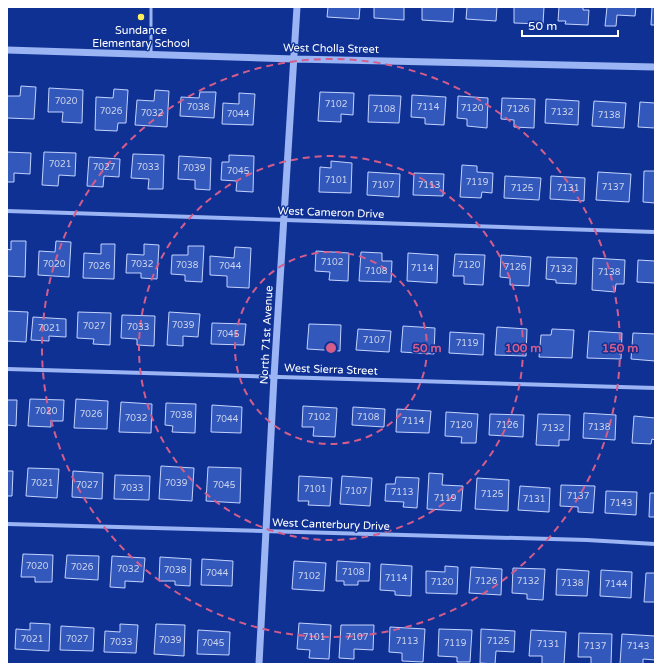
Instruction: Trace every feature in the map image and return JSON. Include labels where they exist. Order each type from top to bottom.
[{"type":"street","name":"North 71st Avenue","points":[[259,664],[274,377],[297,7]]},
{"type":"street","name":"West Cholla Street","points":[[7,50],[655,68]]},
{"type":"street","name":"West Cameron Drive","points":[[7,211],[655,232]]},
{"type":"street","name":"West Sierra Street","points":[[7,370],[655,388]]},
{"type":"street","name":"West Canterbury Drive","points":[[7,524],[587,540],[655,544]]},
{"type":"lane","points":[[151,7],[151,54]]},
{"type":"building","points":[[328,7],[360,7],[359,19],[327,17]]},
{"type":"building","points":[[374,7],[404,7],[404,20],[374,18]]},
{"type":"building","points":[[422,7],[454,7],[453,22],[422,20]]},
{"type":"building","points":[[467,7],[497,7],[496,21],[466,19]]},
{"type":"building","points":[[514,7],[544,7],[543,24],[514,23]]},
{"type":"building","points":[[559,7],[583,7],[583,10],[589,10],[588,25],[565,24],[566,21],[558,21]]},
{"type":"building","points":[[607,7],[636,7],[635,16],[617,15],[616,26],[605,26]]},
{"type":"building","points":[[652,7],[655,7],[655,25],[651,25]]},
{"type":"building","points":[[21,86],[36,87],[34,119],[7,118],[7,96],[20,96]]},
{"type":"building","points":[[49,88],[83,90],[82,123],[62,122],[63,112],[48,112]]},
{"type":"building","points":[[114,89],[128,90],[126,123],[118,123],[117,131],[95,130],[96,97],[113,98]]},
{"type":"building","points":[[155,90],[169,91],[167,127],[135,125],[137,100],[154,101]]},
{"type":"building","points":[[200,92],[216,92],[214,118],[180,116],[181,97],[199,98]]},
{"type":"building","points":[[320,92],[354,93],[353,115],[341,114],[341,122],[318,121]]},
{"type":"building","points":[[239,93],[255,94],[253,125],[222,124],[223,103],[239,104]]},
{"type":"building","points":[[369,95],[401,96],[399,123],[368,122]]},
{"type":"building","points":[[412,95],[446,97],[444,125],[425,124],[425,118],[411,117]]},
{"type":"building","points":[[458,96],[488,98],[487,128],[467,126],[467,119],[457,118]]},
{"type":"building","points":[[502,98],[535,99],[534,128],[514,127],[514,120],[501,119]]},
{"type":"building","points":[[546,99],[579,101],[578,125],[545,123]]},
{"type":"building","points":[[594,101],[626,103],[624,128],[592,126]]},
{"type":"building","points":[[640,102],[655,103],[655,128],[638,127]]},
{"type":"building","points":[[7,152],[31,153],[30,174],[14,173],[14,182],[7,182]]},
{"type":"building","points":[[44,152],[76,153],[75,176],[59,175],[58,186],[42,185]]},
{"type":"building","points":[[133,154],[164,155],[163,189],[148,189],[149,179],[131,178]]},
{"type":"building","points":[[229,155],[254,156],[253,192],[236,191],[237,181],[221,180],[222,162],[229,162]]},
{"type":"building","points":[[179,156],[211,158],[210,190],[195,189],[195,180],[178,179]]},
{"type":"building","points":[[89,157],[120,159],[119,177],[104,176],[103,187],[87,186]]},
{"type":"building","points":[[331,161],[352,163],[351,193],[319,192],[320,167],[331,168]]},
{"type":"building","points":[[462,165],[477,166],[477,172],[493,173],[492,193],[482,192],[481,198],[460,197]]},
{"type":"building","points":[[644,171],[655,171],[655,203],[643,202]]},
{"type":"building","points":[[368,172],[400,174],[399,197],[367,195]]},
{"type":"building","points":[[598,172],[631,174],[629,202],[596,200]]},
{"type":"building","points":[[414,173],[444,174],[443,196],[413,195]]},
{"type":"building","points":[[505,176],[541,178],[539,200],[504,198]]},
{"type":"building","points":[[551,176],[585,178],[584,201],[550,199]]},
{"type":"building","points":[[11,241],[26,241],[25,277],[7,276],[7,249],[11,250]]},
{"type":"building","points":[[56,241],[71,242],[69,277],[38,275],[39,251],[55,252]]},
{"type":"building","points":[[101,244],[115,244],[114,279],[83,278],[84,253],[101,254]]},
{"type":"building","points":[[144,244],[159,245],[157,279],[141,278],[141,273],[126,273],[127,254],[144,255]]},
{"type":"building","points":[[188,246],[204,246],[202,282],[185,281],[185,275],[171,274],[172,255],[188,255]]},
{"type":"building","points":[[235,247],[251,248],[249,288],[227,287],[227,276],[210,275],[210,256],[234,258]]},
{"type":"building","points":[[316,251],[349,253],[348,281],[329,280],[330,272],[315,271]]},
{"type":"building","points":[[361,252],[382,253],[382,261],[392,261],[391,282],[359,281]]},
{"type":"building","points":[[408,253],[438,255],[437,283],[407,281]]},
{"type":"building","points":[[455,254],[485,255],[483,285],[464,284],[464,276],[453,276]]},
{"type":"building","points":[[501,255],[531,257],[529,286],[510,285],[510,278],[500,277]]},
{"type":"building","points":[[547,257],[577,258],[576,284],[556,283],[556,280],[546,279]]},
{"type":"building","points":[[593,258],[625,260],[624,284],[616,284],[615,292],[592,290]]},
{"type":"building","points":[[638,260],[655,261],[655,283],[637,282]]},
{"type":"building","points":[[7,311],[28,312],[26,342],[7,341]]},
{"type":"building","points":[[78,312],[111,313],[110,345],[93,344],[94,339],[77,338]]},
{"type":"building","points":[[169,312],[200,314],[198,337],[183,336],[183,346],[167,345]]},
{"type":"building","points":[[122,315],[155,316],[154,346],[137,345],[137,339],[121,338]]},
{"type":"building","points":[[33,317],[66,319],[66,337],[49,336],[49,341],[31,340]]},
{"type":"building","points":[[212,323],[246,324],[244,345],[211,344]]},
{"type":"building","points":[[309,324],[341,325],[340,351],[307,349]]},
{"type":"building","points":[[403,326],[435,328],[434,354],[401,352]]},
{"type":"building","points":[[497,327],[527,329],[526,356],[495,355]]},
{"type":"building","points":[[358,329],[391,331],[389,352],[356,350]]},
{"type":"building","points":[[552,329],[574,330],[572,358],[539,357],[541,335],[551,335]]},
{"type":"building","points":[[589,331],[622,333],[621,359],[587,358]]},
{"type":"building","points":[[450,332],[484,334],[483,355],[449,353]]},
{"type":"building","points":[[633,333],[655,334],[655,361],[631,359]]},
{"type":"building","points":[[30,399],[64,400],[63,421],[51,421],[51,427],[28,426]]},
{"type":"building","points":[[76,399],[108,401],[107,429],[74,428]]},
{"type":"building","points":[[7,400],[17,400],[16,426],[7,425]]},
{"type":"building","points":[[121,402],[152,404],[151,433],[119,432]]},
{"type":"building","points":[[166,403],[196,404],[195,433],[172,432],[173,426],[165,425]]},
{"type":"building","points":[[212,405],[242,407],[241,433],[211,432]]},
{"type":"building","points":[[303,406],[337,408],[335,437],[313,436],[314,427],[302,427]]},
{"type":"building","points":[[353,407],[385,409],[384,427],[352,425]]},
{"type":"building","points":[[397,409],[431,411],[429,433],[396,432]]},
{"type":"building","points":[[446,412],[478,414],[476,443],[461,443],[462,437],[445,436]]},
{"type":"building","points":[[584,413],[616,415],[615,440],[583,438]]},
{"type":"building","points":[[490,414],[524,415],[523,437],[489,435]]},
{"type":"building","points":[[538,414],[570,415],[569,440],[559,440],[559,446],[536,445]]},
{"type":"building","points":[[634,416],[655,418],[655,440],[652,439],[651,444],[632,443]]},
{"type":"building","points":[[161,466],[194,468],[192,501],[159,499]]},
{"type":"building","points":[[208,467],[241,468],[240,503],[206,501]]},
{"type":"building","points":[[28,468],[59,469],[57,498],[26,496]]},
{"type":"building","points":[[7,471],[13,471],[12,496],[7,496]]},
{"type":"building","points":[[73,471],[103,473],[102,499],[72,497]]},
{"type":"building","points":[[429,473],[443,474],[442,485],[463,486],[461,511],[427,509]]},
{"type":"building","points":[[115,475],[150,476],[149,500],[114,499]]},
{"type":"building","points":[[299,476],[332,478],[330,506],[308,505],[309,501],[298,501]]},
{"type":"building","points":[[342,476],[372,478],[370,506],[340,504]]},
{"type":"building","points":[[396,477],[419,478],[417,508],[403,507],[404,502],[385,501],[386,484],[395,484]]},
{"type":"building","points":[[477,478],[509,480],[508,511],[475,509]]},
{"type":"building","points":[[561,485],[595,486],[593,513],[578,512],[578,507],[560,506]]},
{"type":"building","points":[[520,486],[550,488],[549,512],[518,510]]},
{"type":"building","points":[[606,491],[637,492],[636,515],[605,513]]},
{"type":"building","points":[[650,493],[655,493],[655,517],[649,517]]},
{"type":"building","points":[[23,554],[53,555],[52,582],[35,582],[35,577],[21,577]]},
{"type":"building","points":[[67,555],[99,556],[98,580],[65,578]]},
{"type":"building","points":[[112,556],[145,558],[143,582],[125,581],[125,588],[110,587]]},
{"type":"building","points":[[160,557],[191,559],[190,586],[175,585],[175,581],[159,581]]},
{"type":"building","points":[[202,559],[233,561],[232,586],[201,585]]},
{"type":"building","points":[[294,561],[326,563],[324,591],[292,589]]},
{"type":"building","points":[[337,561],[370,563],[369,581],[358,581],[358,585],[344,585],[344,581],[336,581]]},
{"type":"building","points":[[381,564],[412,566],[411,596],[395,595],[395,591],[380,590]]},
{"type":"building","points":[[445,566],[458,567],[457,594],[426,593],[426,571],[445,572]]},
{"type":"building","points":[[471,567],[502,569],[501,595],[469,593]]},
{"type":"building","points":[[513,568],[545,569],[543,600],[527,599],[527,594],[512,593]]},
{"type":"building","points":[[557,569],[589,571],[587,596],[556,595]]},
{"type":"building","points":[[601,570],[632,572],[631,598],[600,596]]},
{"type":"building","points":[[646,573],[655,573],[655,602],[644,602]]},
{"type":"building","points":[[30,623],[50,624],[49,651],[15,649],[16,629],[30,630]]},
{"type":"building","points":[[299,623],[331,625],[329,659],[309,658],[310,650],[297,649]]},
{"type":"building","points":[[120,624],[138,625],[136,653],[104,652],[105,631],[120,632]]},
{"type":"building","points":[[156,624],[185,625],[184,656],[154,654]]},
{"type":"building","points":[[341,625],[374,625],[373,650],[354,649],[354,659],[339,658]]},
{"type":"building","points":[[61,626],[94,628],[93,651],[60,650]]},
{"type":"building","points":[[390,627],[425,629],[423,662],[402,661],[402,653],[389,652]]},
{"type":"building","points":[[439,629],[472,630],[470,662],[457,662],[457,657],[438,656]]},
{"type":"building","points":[[481,629],[515,631],[514,652],[496,651],[495,664],[480,663]]},
{"type":"building","points":[[198,630],[230,632],[229,655],[197,654]]},
{"type":"building","points":[[531,630],[566,632],[564,664],[542,664],[542,656],[529,656]]},
{"type":"building","points":[[579,633],[612,634],[611,664],[591,664],[591,657],[578,657]]},
{"type":"building","points":[[622,634],[655,636],[655,660],[643,659],[643,664],[620,664]]},
{"type":"place","name":"Sundance Elementary School","points":[[141,17]]}]
